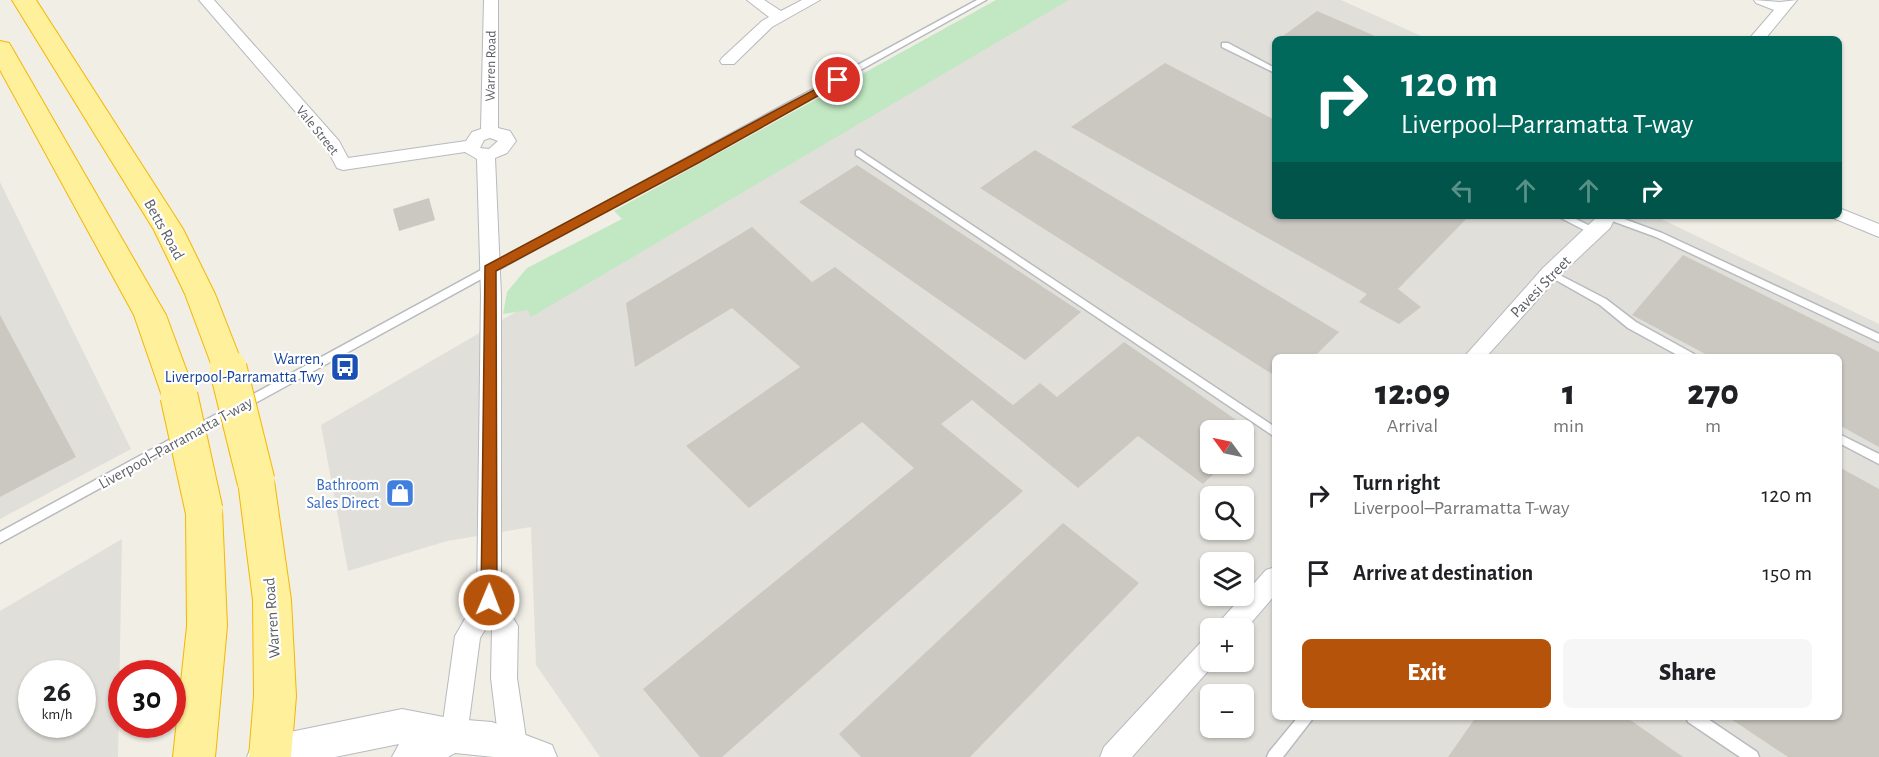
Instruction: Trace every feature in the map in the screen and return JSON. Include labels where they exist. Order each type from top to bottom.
[{"type":"highway","name":"Betts Road","points":[[24,0],[168,229],[200,294],[228,368],[256,481]]},
{"type":"highway","points":[[0,48],[150,315],[179,396],[204,510],[207,626],[194,757]]},
{"type":"highway","name":"Warren Road","points":[[256,481],[273,600],[275,696],[268,756]]},
{"type":"street","name":"Vale Street","points":[[206,0],[333,145],[343,164],[478,151]]},
{"type":"street","name":"Warren Road","points":[[478,151],[499,151],[507,141],[504,135],[489,132],[491,0]]},
{"type":"street","points":[[754,0],[780,17]]},
{"type":"street","points":[[728,61],[759,31],[813,0]]},
{"type":"street","points":[[1761,0],[1787,4]]},
{"type":"street","points":[[1759,36],[1787,4]]},
{"type":"street","points":[[454,736],[468,636],[489,600],[489,269],[478,151]]},
{"type":"street","points":[[1842,215],[1879,231]]},
{"type":"street","name":"Pavesi Street","points":[[1477,354],[1550,273],[1595,232],[1605,219]]},
{"type":"street","points":[[1239,618],[1272,581]]},
{"type":"street","points":[[489,600],[506,626],[504,678],[527,751]]},
{"type":"street","points":[[1114,757],[1200,661]]},
{"type":"street","points":[[268,756],[402,726],[454,736],[492,739],[527,751]]},
{"type":"street","points":[[410,757],[454,736]]},
{"type":"lane","name":"Liverpool–Parramatta T-way","points":[[0,538],[489,269],[694,161],[982,0]]},
{"type":"lane","points":[[1225,45],[1272,69]]},
{"type":"lane","points":[[859,153],[1272,431]]},
{"type":"lane","points":[[1568,219],[1595,232]]},
{"type":"lane","points":[[1615,219],[1659,235],[1879,338]]},
{"type":"lane","points":[[1550,273],[1603,302],[1632,325],[1685,354]]},
{"type":"lane","points":[[1842,440],[1879,459]]},
{"type":"lane","points":[[1274,757],[1305,720]]},
{"type":"lane","points":[[1697,720],[1752,757]]},
{"type":"shaded area","points":[[1053,0],[1341,0],[1421,36],[1272,36],[1272,219],[1661,219],[1879,324],[1879,757],[600,757],[536,665],[531,527],[447,541],[348,571],[321,425]]},
{"type":"shaded area","points":[[0,182],[131,449],[0,519]]},
{"type":"shaded area","points":[[122,539],[120,660],[108,660],[108,738],[118,738],[118,757],[0,757],[0,611]]},
{"type":"green space","points":[[996,0],[1069,0],[531,317],[528,310],[503,314],[507,292],[527,268],[622,219],[614,211]]},
{"type":"building","points":[[1317,11],[1375,36],[1283,36]]},
{"type":"building","points":[[1165,63],[1272,118],[1272,219],[1466,219],[1398,289],[1421,307],[1399,324],[1359,302],[1367,294],[1071,127]]},
{"type":"building","points":[[1035,150],[1339,332],[1317,354],[1272,354],[1272,374],[980,188]]},
{"type":"building","points":[[857,165],[1081,312],[1025,360],[799,202]]},
{"type":"building","points":[[429,198],[435,220],[399,231],[393,209]]},
{"type":"building","points":[[752,227],[812,282],[835,267],[1013,405],[1040,383],[1057,397],[1124,342],[1236,420],[1200,420],[1200,474],[1214,474],[1203,484],[1138,436],[1078,488],[972,400],[941,424],[1023,491],[722,757],[700,757],[643,689],[914,468],[862,422],[749,508],[686,446],[800,367],[732,308],[635,367],[626,303]]},
{"type":"building","points":[[1683,255],[1879,352],[1879,447],[1842,427],[1842,354],[1705,354],[1632,315]]},
{"type":"building","points":[[0,315],[76,457],[0,497]]},
{"type":"building","points":[[1842,469],[1879,489],[1879,757],[1788,757],[1732,720],[1842,720]]},
{"type":"building","points":[[1063,523],[1139,583],[970,757],[861,757],[839,734]]},
{"type":"building","points":[[1474,720],[1630,720],[1683,757],[1448,757]]},
{"type":"place","name":"Warren, Liverpool-Parramatta Twy","points":[[345,367]]},
{"type":"place","name":"Bathroom Sales Direct","points":[[400,493]]},
{"type":"route","points":[[489,600],[491,295],[489,269],[694,161],[838,80]]}]
